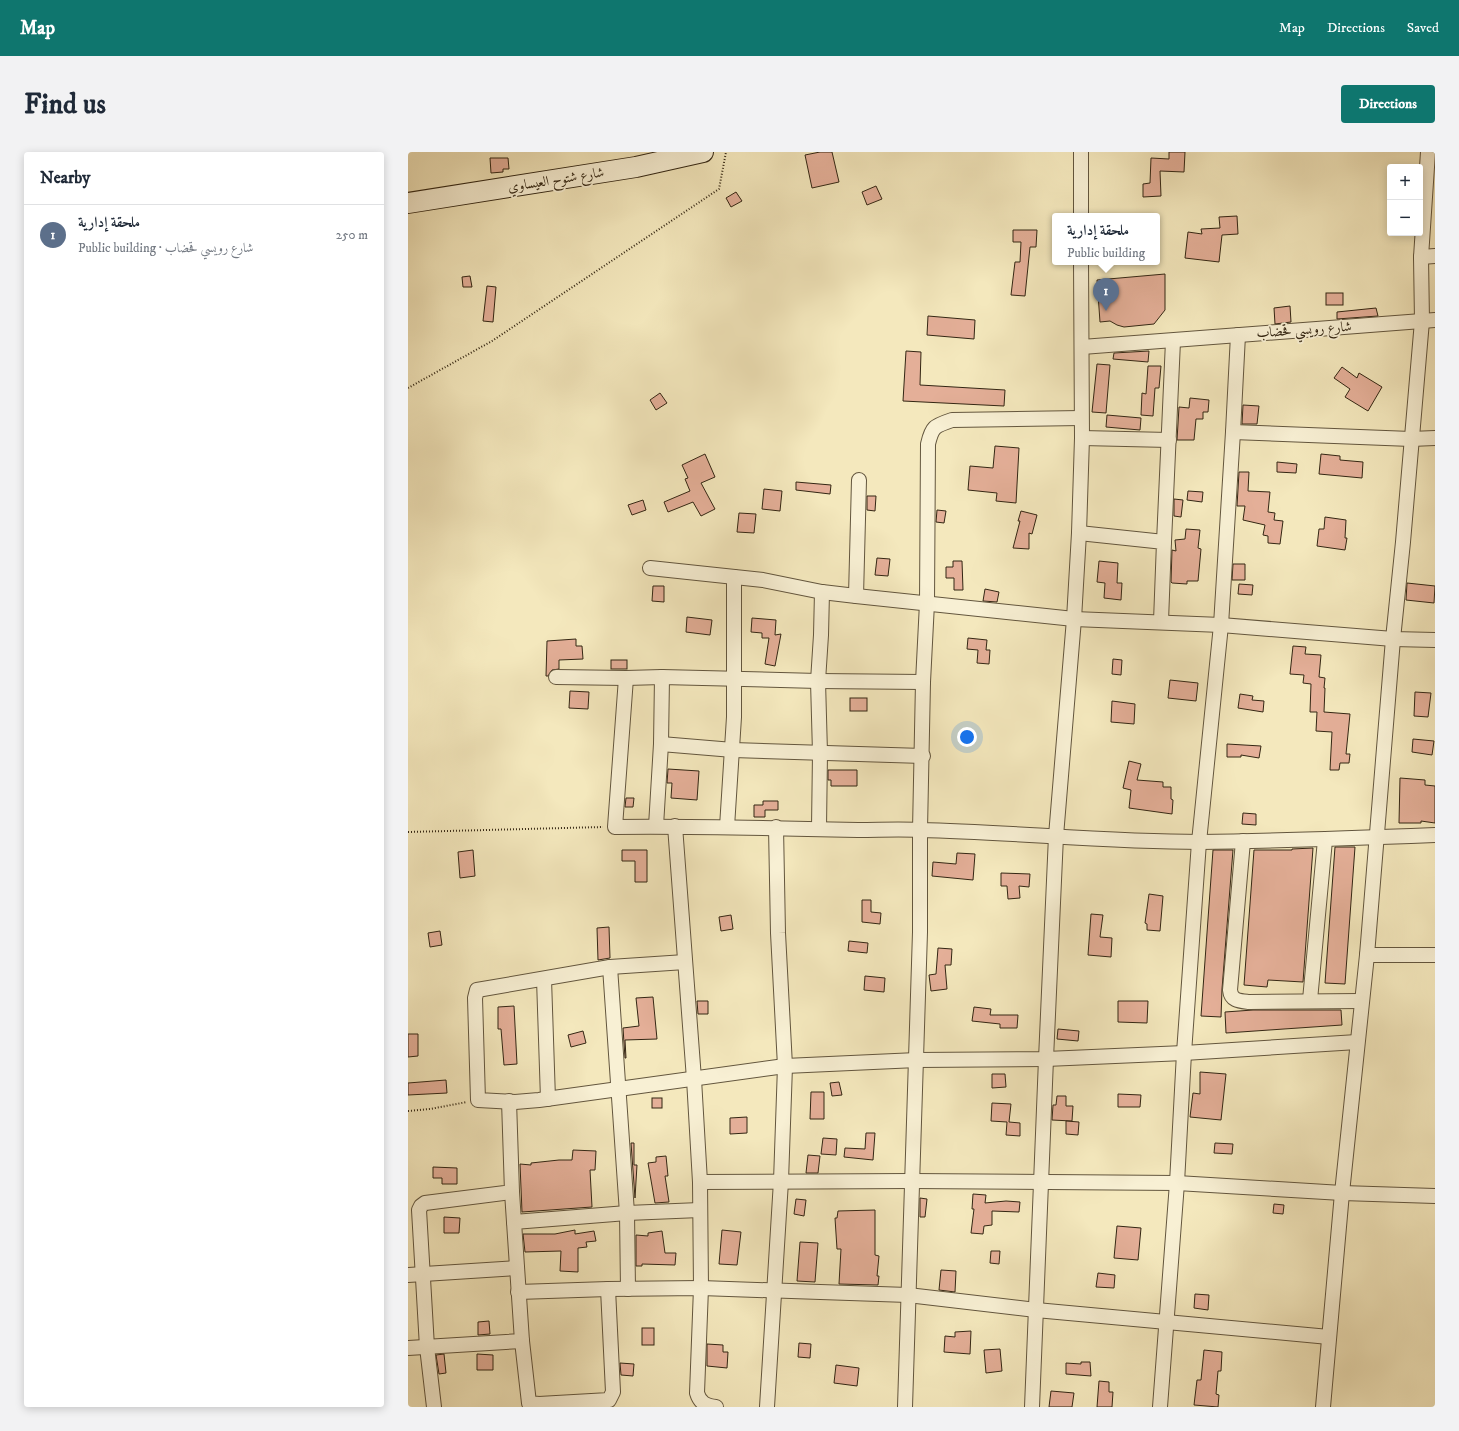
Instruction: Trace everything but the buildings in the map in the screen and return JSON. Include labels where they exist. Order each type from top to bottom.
[{"type":"street","name":"شارع شتوح العيساوي","points":[[408,203],[636,167],[703,152]]},
{"type":"street","points":[[1081,152],[1081,213]]},
{"type":"street","points":[[1323,1407],[1342,1193],[1361,1000],[1367,955],[1411,439],[1429,320],[1421,257],[1428,152]]},
{"type":"street","points":[[1421,257],[1435,256]]},
{"type":"street","points":[[1032,1407],[1056,836],[1074,619],[1079,533],[1082,438],[1081,265]]},
{"type":"street","name":"شارع رويسي قحضاب","points":[[1082,347],[1429,320]]},
{"type":"street","points":[[1160,1407],[1177,1183],[1184,1053],[1199,842],[1221,625],[1238,335]]},
{"type":"street","points":[[1160,621],[1173,341]]},
{"type":"street","points":[[905,1407],[917,1060],[923,682],[927,603],[928,444],[931,431],[939,424],[952,420],[1081,418]]},
{"type":"street","points":[[1233,432],[1411,439],[1435,438]]},
{"type":"street","points":[[1082,438],[1169,440]]},
{"type":"street","points":[[856,596],[859,480]]},
{"type":"street","points":[[1079,533],[1164,542]]},
{"type":"street","points":[[650,568],[763,580],[822,592],[1074,619],[1160,621],[1393,639],[1435,640]]},
{"type":"street","points":[[727,827],[733,750],[734,577]]},
{"type":"street","points":[[819,828],[820,753],[818,681],[822,592]]},
{"type":"street","points":[[556,677],[662,677],[734,680],[923,682]]},
{"type":"street","points":[[656,826],[661,744],[662,677]]},
{"type":"street","points":[[626,678],[615,827],[675,826],[920,830],[1056,836],[1108,840],[1199,842],[1325,840],[1435,835]]},
{"type":"street","points":[[661,744],[733,750],[923,756]]},
{"type":"street","points":[[675,826],[694,1079],[700,1182],[701,1288],[697,1393],[699,1400],[703,1403],[708,1406],[716,1407]]},
{"type":"street","points":[[767,1407],[782,1181],[784,1066],[778,933],[776,827]]},
{"type":"street","points":[[1310,1000],[1325,840]]},
{"type":"street","points":[[1243,841],[1230,994],[1236,1000],[1250,1002],[1361,1000]]},
{"type":"street","points":[[1367,955],[1435,955]]},
{"type":"street","points":[[685,962],[610,967],[479,989],[476,992],[478,1100],[509,1101],[548,1099],[784,1066],[917,1060],[1046,1059],[1184,1053],[1357,1042]]},
{"type":"street","points":[[610,967],[627,1213],[628,1289]]},
{"type":"street","points":[[544,978],[548,1099]]},
{"type":"street","points":[[509,1101],[512,1192],[518,1292],[529,1403],[609,1400],[613,1392],[608,1289]]},
{"type":"street","points":[[700,1182],[912,1181],[1177,1183],[1342,1193],[1435,1196]]},
{"type":"street","points":[[434,1407],[427,1347],[419,1212],[421,1206],[425,1203],[512,1192]]},
{"type":"street","points":[[514,1222],[627,1213],[700,1210]]},
{"type":"street","points":[[408,1275],[517,1268]]},
{"type":"street","points":[[518,1292],[701,1288],[908,1295],[1036,1310],[1329,1337]]},
{"type":"street","points":[[408,1348],[522,1341]]},
{"type":"path","points":[[408,388],[492,341],[719,189],[726,152]]},
{"type":"path","points":[[408,832],[615,827]]},
{"type":"path","points":[[408,1111],[430,1109],[478,1100]]},
{"type":"place","name":"ملحقة إدارية","points":[[1106,311]]}]
